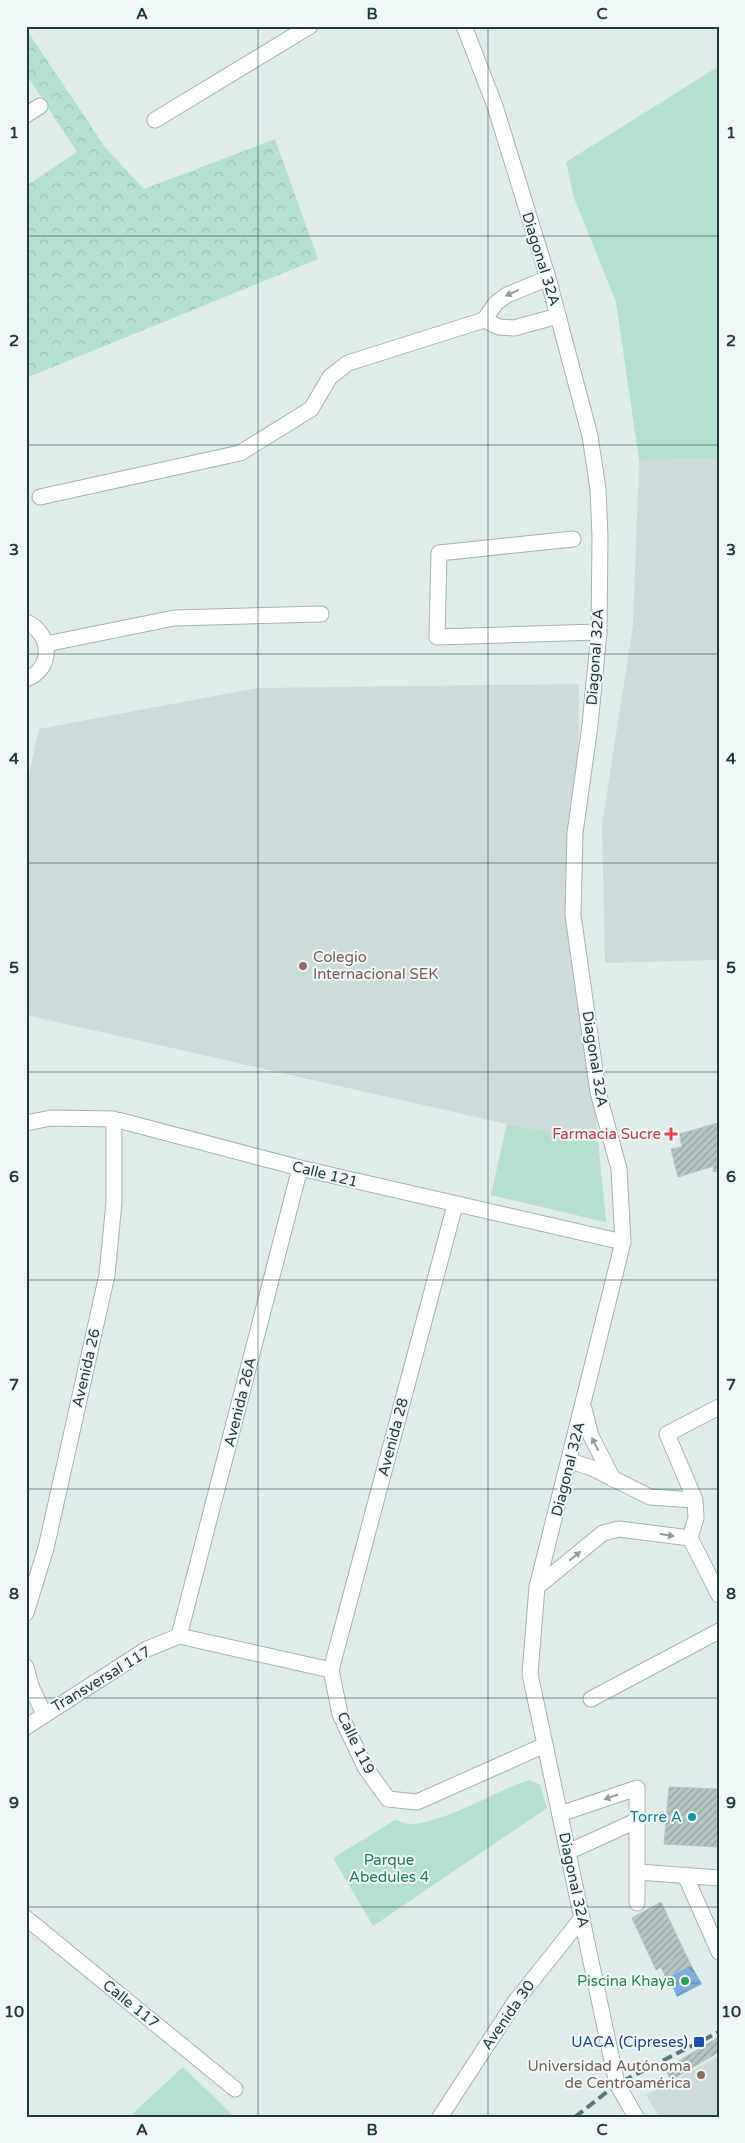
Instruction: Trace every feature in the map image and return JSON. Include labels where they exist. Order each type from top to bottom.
[{"type":"street","points":[[155,120],[310,26]]},
{"type":"street","name":"Diagonal 32A","points":[[464,26],[495,106],[548,278],[590,436],[598,489],[600,536],[599,632],[590,725],[575,833],[573,916],[598,1092],[620,1169],[623,1242],[570,1461],[537,1586],[530,1674],[617,2084],[636,2117]]},
{"type":"street","points":[[26,115],[40,106]]},
{"type":"street","points":[[40,498],[240,453],[310,409],[330,377],[348,363],[484,320],[496,303],[506,295],[548,278]]},
{"type":"street","points":[[484,320],[499,327],[514,328],[558,316]]},
{"type":"street","points":[[573,538],[439,553],[438,636],[599,632]]},
{"type":"street","points":[[46,644],[174,618],[321,614]]},
{"type":"street","points":[[26,622],[33,624],[42,633],[46,644],[43,664],[38,672],[26,679]]},
{"type":"street","name":"Calle 121","points":[[26,1123],[51,1118],[114,1119],[300,1168],[623,1242]]},
{"type":"street","name":"Avenida 26","points":[[26,1612],[46,1548],[107,1275],[114,1202],[114,1119]]},
{"type":"street","name":"Avenida 26A","points":[[179,1636],[300,1168]]},
{"type":"street","name":"Avenida 28","points":[[331,1670],[455,1205]]},
{"type":"street","points":[[583,1406],[591,1436],[613,1479]]},
{"type":"street","points":[[719,1407],[667,1434],[695,1500],[696,1518],[690,1538],[719,1595]]},
{"type":"street","points":[[570,1461],[592,1468],[650,1497],[695,1500]]},
{"type":"street","points":[[537,1586],[603,1533],[618,1529],[690,1538]]},
{"type":"street","points":[[591,1699],[719,1631]]},
{"type":"street","points":[[179,1636],[331,1670]]},
{"type":"street","name":"Transversal 117","points":[[26,1727],[147,1649],[179,1636]]},
{"type":"street","points":[[26,1667],[31,1686],[44,1714]]},
{"type":"street","name":"Calle 119","points":[[331,1670],[340,1714],[364,1767],[388,1799],[417,1802],[545,1746]]},
{"type":"street","points":[[560,1814],[637,1788],[637,1903]]},
{"type":"street","points":[[568,1852],[638,1820]]},
{"type":"street","points":[[638,1872],[719,1878]]},
{"type":"street","points":[[685,1875],[719,1952]]},
{"type":"street","name":"Calle 117","points":[[26,1918],[235,2089]]},
{"type":"street","name":"Avenida 30","points":[[440,2117],[515,2002],[582,1918]]},
{"type":"shaded area","points":[[719,459],[719,960],[605,963],[602,825],[633,625],[639,460]]},
{"type":"shaded area","name":"Colegio Internacional SEK","points":[[579,684],[576,917],[606,1222],[491,1195],[507,1124],[26,1015],[26,787],[39,729],[257,688]]},
{"type":"shaded area","name":"Universidad Autónoma de Centroamérica","points":[[719,2056],[719,2117],[659,2117],[646,2095]]},
{"type":"green space","points":[[26,29],[105,147],[144,189],[275,139],[318,259],[26,378],[26,186],[77,152],[26,74]]},
{"type":"green space","points":[[719,66],[719,459],[639,460],[616,302],[574,198],[566,162]]},
{"type":"green space","points":[[507,1124],[598,1142],[606,1222],[491,1195]]},
{"type":"green space","name":"Parque Abedules 4","points":[[529,1780],[540,1785],[547,1808],[373,1926],[333,1858],[395,1820],[412,1824],[443,1817]]},
{"type":"green space","points":[[183,2067],[235,2117],[129,2117]]},
{"type":"water","name":"Piscina Khaya","points":[[691,1965],[702,1984],[677,1997],[668,1977]]},
{"type":"building","points":[[719,1123],[719,1171],[713,1172],[714,1166],[678,1177],[671,1149],[682,1147],[679,1134]]},
{"type":"building","points":[[719,1123],[719,1165],[714,1166],[703,1127]]},
{"type":"building","name":"Torre A","points":[[669,1787],[719,1789],[719,1847],[664,1844]]},
{"type":"building","points":[[661,1902],[685,1953],[656,1970],[632,1918]]},
{"type":"building","points":[[685,1953],[691,1965],[666,1978],[661,1967]]},
{"type":"building","points":[[719,2037],[719,2052],[671,2080],[665,2069]]},
{"type":"railway","points":[[575,2117],[617,2084],[719,2032]]},
{"type":"place","name":"Colegio Internacional SEK","points":[[303,966]]},
{"type":"place","name":"Farmacia Sucre","points":[[671,1134]]},
{"type":"place","name":"Torre A","points":[[692,1817]]},
{"type":"place","name":"Piscina Khaya","points":[[685,1981]]},
{"type":"place","name":"UACA (Cipreses)","points":[[699,2042]]},
{"type":"place","name":"Universidad Autónoma de Centroamérica","points":[[701,2075]]}]
